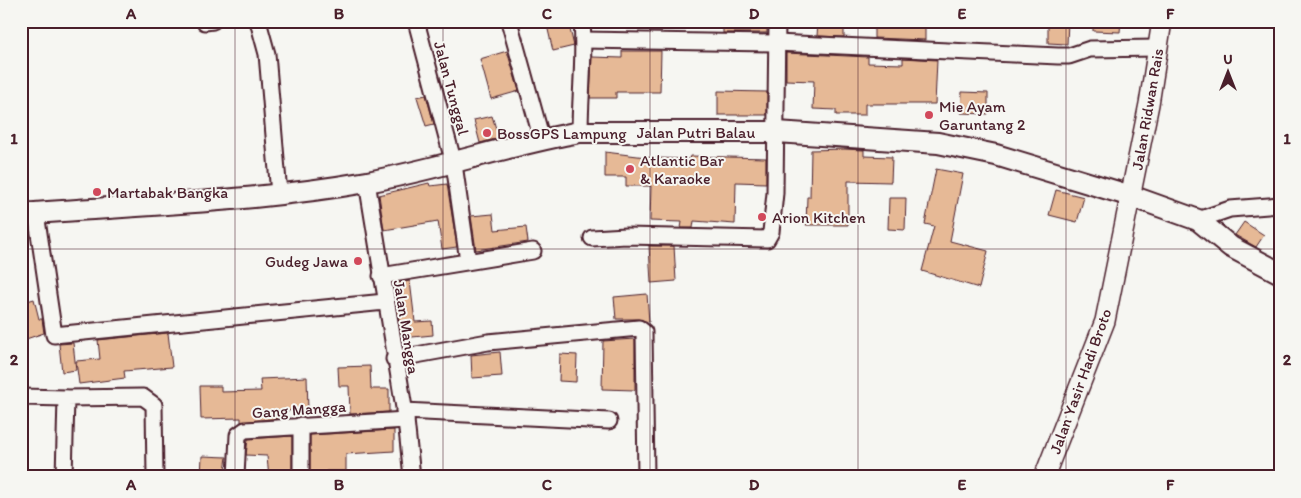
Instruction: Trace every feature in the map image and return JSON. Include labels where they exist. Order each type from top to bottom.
[{"type":"main road","name":"Jalan Putri Balau","points":[[29,213],[279,194],[366,182],[454,164],[542,140],[580,132],[777,132],[938,143],[996,155],[1131,196],[1198,220],[1232,247],[1280,273]]},
{"type":"street","points":[[258,21],[267,54],[279,194]]},
{"type":"street","name":"Jalan Tunggal","points":[[416,21],[454,164],[468,262]]},
{"type":"street","points":[[508,21],[542,140]]},
{"type":"street","points":[[580,132],[580,88],[584,40],[582,21]]},
{"type":"street","points":[[592,238],[767,238],[771,232],[773,215],[777,132],[777,21]]},
{"type":"street","name":"Jalan Ridwan Rais","points":[[1131,196],[1149,104],[1162,21]]},
{"type":"street","points":[[584,40],[776,43],[1058,56],[1070,56],[1090,49],[1157,48]]},
{"type":"street","name":"Jalan Mangga","points":[[366,182],[394,359],[405,415],[412,477]]},
{"type":"street","name":"Jalan Yasir Hadi Broto","points":[[1044,477],[1105,320],[1131,196]]},
{"type":"street","points":[[1198,220],[1230,209],[1280,205]]},
{"type":"street","points":[[29,213],[54,335],[385,302]]},
{"type":"street","points":[[381,276],[533,251]]},
{"type":"street","points":[[394,359],[488,342],[639,328],[644,332],[646,477]]},
{"type":"street","points":[[21,397],[135,396],[150,400],[154,405],[155,477]]},
{"type":"street","points":[[64,477],[66,398]]},
{"type":"street","name":"Gang Mangga","points":[[236,477],[238,435],[241,432],[405,415],[609,421]]},
{"type":"street","points":[[301,425],[301,477]]},
{"type":"building","points":[[546,21],[568,21],[574,46],[553,51]]},
{"type":"building","points":[[723,21],[767,21],[767,33],[723,33]]},
{"type":"building","points":[[818,21],[844,21],[844,37],[817,36]]},
{"type":"building","points":[[874,21],[925,21],[925,40],[874,38]]},
{"type":"building","points":[[1048,21],[1068,21],[1067,44],[1048,43]]},
{"type":"building","points":[[1093,21],[1121,21],[1120,32],[1093,31]]},
{"type":"building","points":[[507,51],[519,91],[491,99],[480,59]]},
{"type":"building","points":[[622,51],[661,51],[660,92],[616,92],[616,98],[590,98],[592,57],[622,58]]},
{"type":"building","points":[[786,53],[868,57],[868,63],[903,64],[903,58],[937,60],[935,104],[865,104],[865,115],[836,115],[836,110],[813,109],[814,81],[786,80]]},
{"type":"building","points":[[718,91],[767,92],[767,115],[718,115]]},
{"type":"building","points":[[962,92],[988,93],[988,114],[961,113]]},
{"type":"building","points":[[426,95],[434,124],[426,126],[417,97]]},
{"type":"building","name":"BossGPS Lampung","points":[[492,116],[499,138],[480,143],[474,120]]},
{"type":"building","points":[[811,150],[864,150],[864,156],[892,157],[891,182],[848,181],[848,225],[806,225],[807,197],[810,197]]},
{"type":"building","points":[[605,152],[654,158],[690,159],[691,156],[766,158],[766,183],[736,182],[735,224],[694,221],[693,228],[681,228],[682,222],[650,221],[651,186],[626,186],[626,177],[605,177]]},
{"type":"building","points":[[936,169],[963,174],[950,241],[988,251],[979,288],[922,271],[934,226],[925,224]]},
{"type":"building","points":[[429,183],[430,186],[447,184],[457,247],[442,249],[438,221],[384,230],[379,195]]},
{"type":"building","points":[[1056,190],[1084,197],[1077,222],[1049,215]]},
{"type":"building","points":[[889,198],[906,198],[905,230],[888,229]]},
{"type":"building","points":[[493,214],[495,230],[526,227],[528,242],[476,250],[471,216]]},
{"type":"building","points":[[1244,222],[1264,235],[1256,247],[1235,235]]},
{"type":"building","points":[[649,246],[674,246],[676,281],[651,283]]},
{"type":"building","points":[[410,281],[415,322],[432,321],[433,335],[402,338],[393,284]]},
{"type":"building","points":[[647,294],[649,322],[638,319],[616,319],[614,297]]},
{"type":"building","points":[[34,299],[39,319],[42,319],[44,333],[26,339],[21,324],[21,303]]},
{"type":"building","points":[[168,333],[172,367],[124,371],[125,378],[79,384],[76,361],[100,359],[98,340]]},
{"type":"building","points":[[635,339],[635,390],[602,389],[603,341]]},
{"type":"building","points":[[73,343],[76,370],[62,372],[59,344]]},
{"type":"building","points":[[500,352],[502,376],[472,378],[471,355]]},
{"type":"building","points":[[560,354],[577,355],[576,382],[559,381]]},
{"type":"building","points":[[370,366],[371,389],[389,389],[389,412],[350,414],[349,386],[339,386],[338,367]]},
{"type":"building","points":[[307,377],[308,410],[282,411],[282,418],[241,422],[241,418],[201,419],[200,386],[221,386],[221,392],[261,391],[260,379]]},
{"type":"building","points":[[394,430],[394,451],[346,454],[346,471],[326,471],[326,476],[310,476],[310,435]]},
{"type":"building","points":[[292,436],[292,477],[269,477],[267,456],[246,455],[248,439]]},
{"type":"building","points":[[202,456],[227,457],[224,477],[201,477]]},
{"type":"place","name":"Mie Ayam Garuntang 2","points":[[929,115]]},
{"type":"place","name":"BossGPS Lampung","points":[[487,133]]},
{"type":"place","name":"Atlantic Bar & Karaoke","points":[[630,169]]},
{"type":"place","name":"Martabak Bangka","points":[[97,192]]},
{"type":"place","name":"Arion Kitchen","points":[[762,217]]},
{"type":"place","name":"Gudeg Jawa","points":[[358,261]]}]
